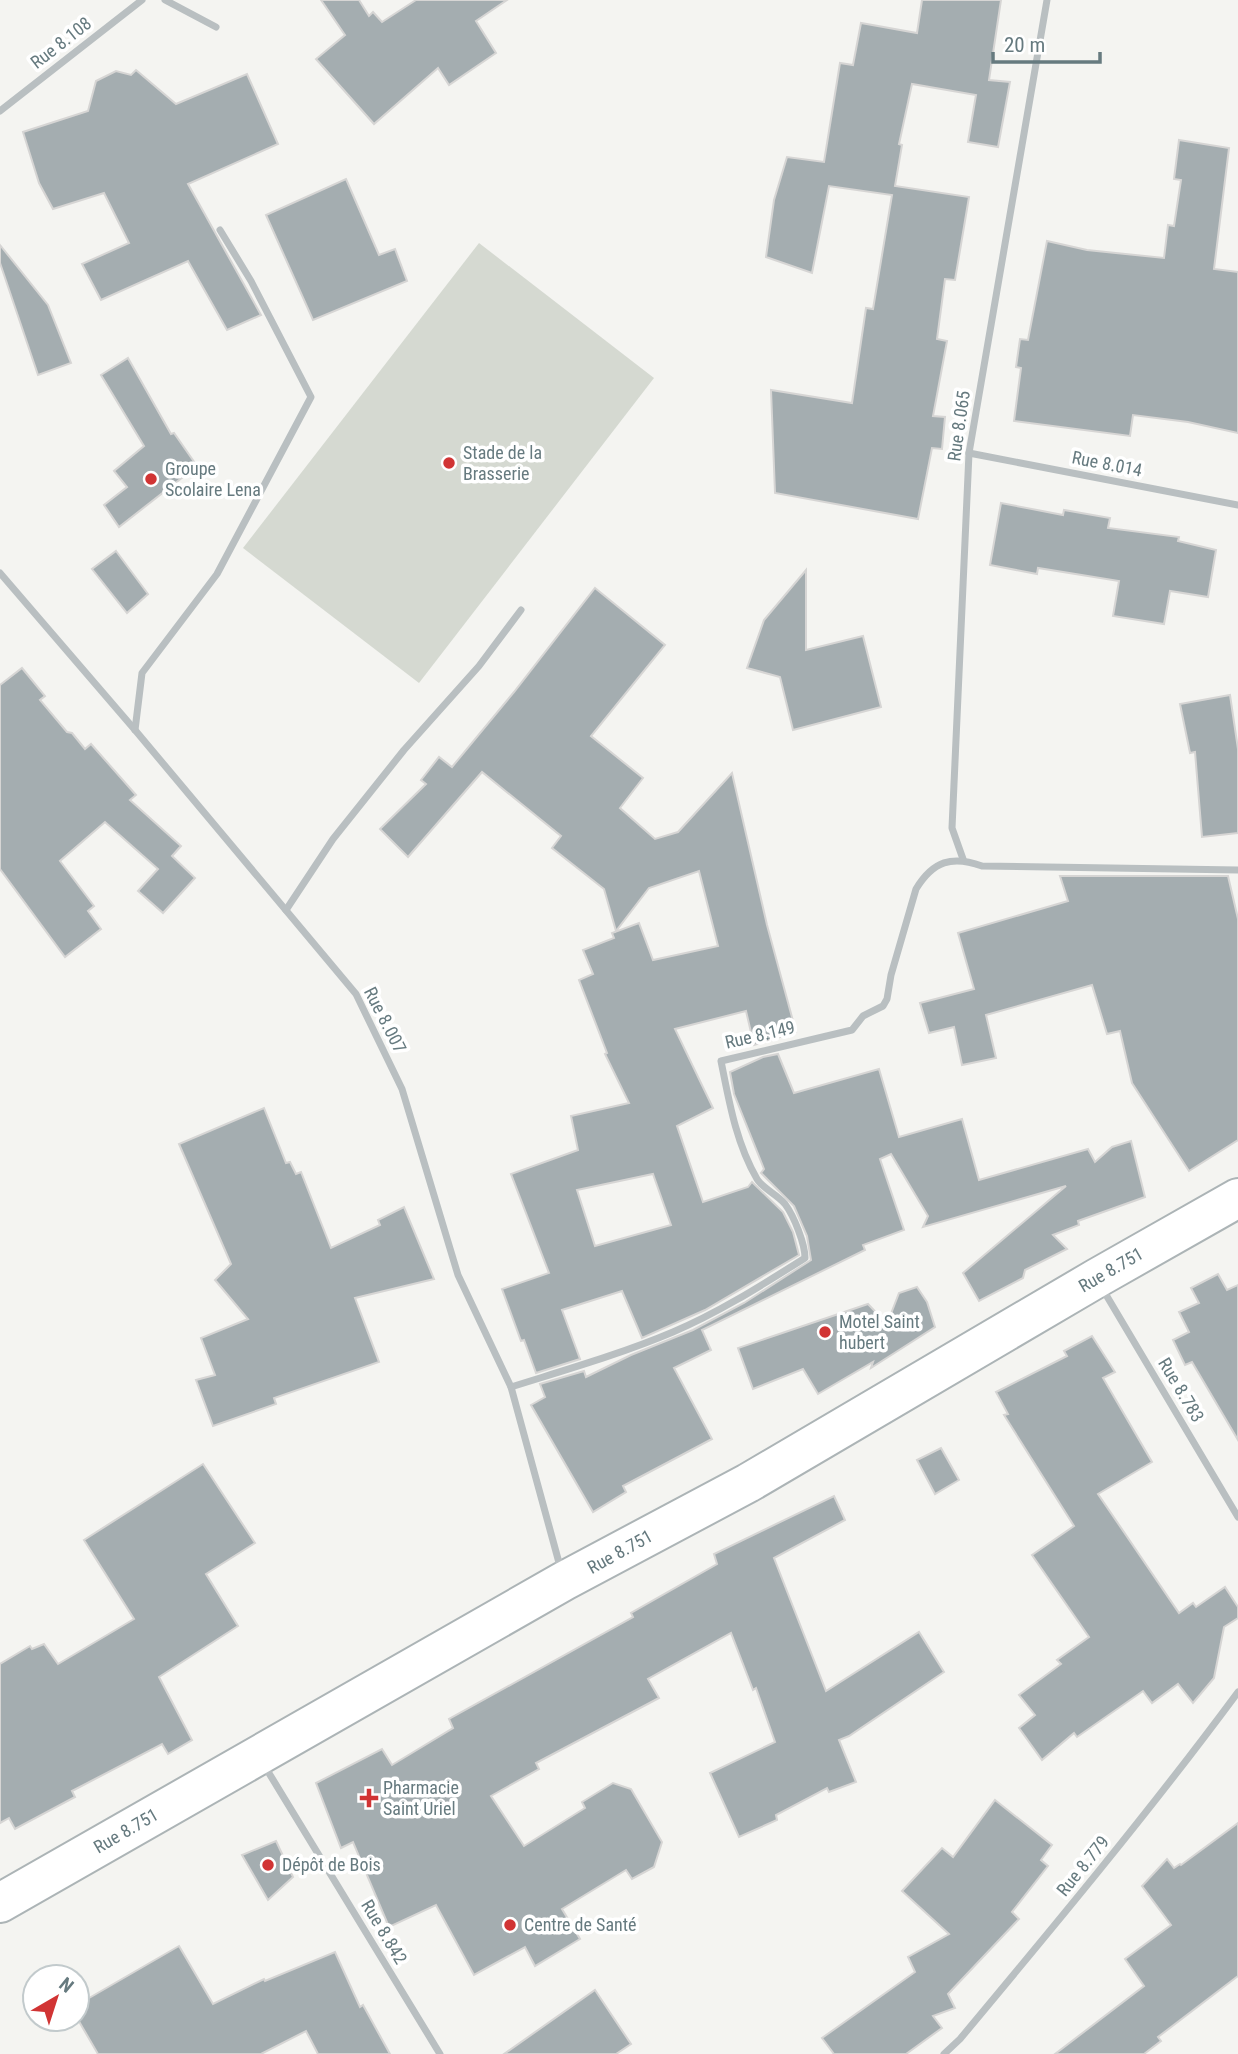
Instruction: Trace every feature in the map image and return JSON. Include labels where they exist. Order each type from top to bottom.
[{"type":"main road","name":"Rue 8.751","points":[[0,1903],[565,1581],[748,1483],[1238,1198]]},
{"type":"street","name":"Rue 8.108","points":[[0,111],[142,0]]},
{"type":"street","points":[[165,0],[216,27]]},
{"type":"street","name":"Rue 8.065","points":[[963,859],[952,828],[969,453],[1047,0]]},
{"type":"street","points":[[135,730],[142,673],[217,575],[311,397],[251,281],[220,230]]},
{"type":"street","name":"Rue 8.014","points":[[969,453],[1238,505]]},
{"type":"street","name":"Rue 8.007","points":[[0,573],[356,994],[402,1089],[458,1275],[511,1387],[565,1581]]},
{"type":"street","points":[[286,910],[333,839],[404,750],[479,666],[521,610]]},
{"type":"street","points":[[963,859],[982,866],[1238,870]]},
{"type":"street","name":"Rue 8.149","points":[[511,1387],[602,1359],[673,1332],[742,1298],[804,1258],[805,1247],[785,1204],[758,1181],[744,1149],[731,1110],[721,1061],[852,1030],[863,1016],[883,1006],[916,889],[923,877],[940,864],[963,859]]},
{"type":"street","name":"Rue 8.783","points":[[1097,1278],[1238,1517]]},
{"type":"street","name":"Rue 8.779","points":[[944,2054],[960,2039],[1065,1914],[1189,1759],[1238,1692]]},
{"type":"street","name":"Rue 8.842","points":[[258,1756],[440,2054]]},
{"type":"shaded area","name":"Stade de la Brasserie","points":[[479,243],[654,378],[419,683],[243,548]]},
{"type":"building","points":[[321,0],[359,0],[369,16],[373,12],[382,22],[416,0],[507,0],[476,21],[496,53],[449,85],[438,68],[374,124],[316,59],[345,35]]},
{"type":"building","points":[[922,0],[1001,0],[989,80],[1010,82],[998,147],[968,142],[976,95],[912,84],[899,144],[902,145],[895,186],[969,197],[955,280],[945,279],[937,339],[947,341],[933,416],[945,417],[942,449],[932,448],[918,519],[775,493],[771,390],[852,403],[866,308],[873,309],[892,195],[829,186],[812,273],[766,257],[774,200],[787,157],[824,162],[840,63],[853,65],[861,23],[917,33]]},
{"type":"building","points":[[136,70],[176,104],[247,74],[278,144],[188,184],[261,315],[227,330],[188,261],[101,300],[82,264],[129,243],[104,193],[53,209],[39,183],[23,132],[88,111],[96,81],[116,71],[131,75]]},
{"type":"building","points":[[1179,140],[1229,148],[1214,269],[1238,272],[1238,433],[1188,422],[1133,415],[1130,436],[1014,421],[1021,368],[1016,367],[1020,339],[1028,340],[1047,241],[1087,250],[1164,258],[1168,225],[1174,226],[1181,180],[1174,179]]},
{"type":"building","points":[[346,179],[379,255],[395,249],[407,281],[313,320],[266,215]]},
{"type":"building","points":[[0,245],[48,305],[71,363],[38,375],[0,263]]},
{"type":"building","name":"Groupe Scolaire Lena","points":[[128,358],[171,434],[174,433],[197,466],[119,527],[104,505],[127,487],[114,471],[144,446],[101,375]]},
{"type":"building","points":[[1001,503],[1063,515],[1064,510],[1110,518],[1108,528],[1179,537],[1178,541],[1216,550],[1208,597],[1170,591],[1164,624],[1113,616],[1119,581],[1038,568],[1037,574],[990,565]]},
{"type":"building","points":[[116,551],[148,594],[127,613],[92,569]]},
{"type":"building","points":[[806,570],[806,650],[863,636],[881,707],[793,730],[780,677],[747,668],[764,620]]},
{"type":"building","points":[[595,588],[665,645],[591,736],[643,778],[620,808],[655,839],[678,832],[732,773],[767,925],[796,1032],[754,1045],[746,1011],[675,1029],[713,1108],[677,1126],[703,1202],[748,1187],[752,1182],[783,1212],[793,1232],[799,1255],[705,1310],[642,1338],[622,1291],[562,1310],[580,1359],[536,1373],[502,1289],[549,1273],[511,1174],[578,1150],[571,1116],[629,1103],[605,1054],[607,1053],[579,980],[593,974],[583,950],[614,938],[612,933],[639,923],[653,960],[718,946],[699,871],[649,888],[616,931],[604,889],[552,848],[561,836],[482,772],[408,857],[380,829],[426,784],[421,780],[439,757],[452,767]],"holes":[[[653,1174],[671,1225],[595,1246],[577,1190]]]},
{"type":"building","points":[[22,668],[45,696],[40,700],[67,732],[72,733],[85,749],[91,744],[136,795],[130,800],[181,846],[172,856],[195,878],[163,913],[138,891],[158,869],[105,822],[60,861],[94,906],[88,911],[101,929],[65,957],[0,869],[0,685]]},
{"type":"building","points":[[1230,695],[1238,749],[1238,833],[1202,837],[1195,752],[1190,753],[1180,704]]},
{"type":"building","points":[[1060,876],[1228,876],[1238,919],[1238,1140],[1189,1171],[1132,1083],[1120,1031],[1107,1034],[1092,985],[986,1015],[996,1058],[962,1065],[954,1027],[929,1033],[920,1003],[974,989],[958,933],[1068,901]]},
{"type":"building","points":[[778,1054],[794,1093],[879,1069],[899,1137],[962,1119],[979,1180],[1088,1149],[1095,1162],[1112,1147],[1131,1141],[1145,1197],[1078,1221],[1079,1225],[1053,1235],[1067,1249],[1025,1270],[1023,1278],[979,1301],[963,1273],[1066,1186],[923,1227],[928,1216],[891,1154],[880,1159],[904,1230],[863,1245],[865,1250],[702,1330],[711,1350],[674,1368],[712,1439],[623,1486],[626,1492],[593,1512],[531,1405],[545,1397],[540,1384],[584,1371],[586,1377],[693,1330],[744,1303],[811,1260],[807,1236],[794,1206],[761,1173],[764,1169],[734,1094],[730,1072],[763,1057]]},
{"type":"building","points":[[264,1108],[286,1163],[290,1162],[296,1174],[301,1172],[331,1248],[380,1225],[378,1220],[404,1207],[434,1279],[355,1298],[379,1362],[274,1398],[276,1404],[213,1426],[196,1380],[215,1375],[201,1338],[248,1319],[215,1280],[231,1264],[179,1144]]},
{"type":"building","points":[[1218,1274],[1227,1290],[1238,1285],[1238,1440],[1192,1362],[1185,1365],[1173,1340],[1189,1332],[1179,1312],[1199,1303],[1191,1288]]},
{"type":"building","name":"Motel Saint hubert","points":[[917,1287],[927,1302],[935,1327],[871,1368],[873,1362],[818,1394],[803,1369],[753,1389],[738,1348],[868,1304],[887,1324],[899,1293]]},
{"type":"building","points":[[1092,1336],[1115,1372],[1103,1378],[1152,1462],[1098,1494],[1179,1613],[1193,1603],[1196,1607],[1225,1587],[1238,1607],[1238,1618],[1224,1627],[1214,1678],[1193,1703],[1178,1684],[1152,1703],[1143,1691],[1077,1737],[1074,1733],[1042,1760],[1019,1728],[1035,1715],[1019,1695],[1061,1664],[1057,1660],[1089,1637],[1032,1555],[1074,1526],[1004,1415],[1008,1414],[996,1392],[1067,1356],[1064,1351]]},
{"type":"building","points":[[941,1448],[959,1480],[935,1494],[917,1460]]},
{"type":"building","points":[[203,1464],[255,1543],[206,1574],[238,1626],[159,1677],[192,1740],[168,1754],[162,1744],[72,1791],[75,1797],[15,1829],[9,1818],[0,1823],[0,1664],[30,1646],[32,1649],[44,1644],[58,1664],[134,1619],[84,1540]]},
{"type":"building","points":[[834,1496],[845,1520],[774,1558],[826,1691],[919,1632],[944,1672],[839,1740],[856,1782],[829,1792],[827,1788],[776,1815],[777,1820],[739,1837],[710,1773],[775,1742],[756,1688],[753,1690],[731,1633],[648,1679],[659,1698],[536,1763],[539,1769],[491,1796],[524,1846],[585,1808],[582,1802],[613,1783],[631,1789],[662,1842],[654,1867],[632,1879],[626,1870],[562,1909],[580,1939],[535,1966],[525,1947],[474,1975],[436,1905],[389,1927],[353,1842],[341,1848],[316,1783],[382,1749],[392,1765],[453,1728],[449,1719],[633,1617],[631,1613],[717,1564],[714,1554]]},
{"type":"building","points":[[995,1800],[1052,1845],[1041,1860],[1048,1866],[1012,1912],[1019,1919],[948,1994],[955,2008],[933,2016],[942,2028],[906,2054],[834,2054],[822,2038],[915,1972],[908,1957],[949,1934],[902,1891],[942,1848],[953,1857]]},
{"type":"building","points":[[1238,1823],[1238,1976],[1158,2037],[1161,2041],[1144,2054],[1055,2054],[1144,1986],[1125,1959],[1171,1925],[1142,1886],[1167,1859],[1174,1868],[1181,1865]]},
{"type":"building","name":"Dépôt de Bois","points":[[276,1841],[293,1877],[268,1900],[242,1855]]},
{"type":"building","points":[[179,1946],[213,2004],[264,1979],[265,1981],[335,1952],[360,2007],[363,2005],[390,2054],[318,2054],[306,2031],[261,2054],[98,2054],[86,2033],[91,2033],[91,1997]]},
{"type":"building","points":[[595,1990],[631,2044],[616,2054],[504,2054]]},
{"type":"place","name":"Stade de la Brasserie","points":[[449,463]]},
{"type":"place","name":"Groupe Scolaire Lena","points":[[151,479]]},
{"type":"place","name":"Motel Saint hubert","points":[[825,1332]]},
{"type":"place","name":"Pharmacie Saint Uriel","points":[[369,1798]]},
{"type":"place","name":"Dépôt de Bois","points":[[268,1865]]},
{"type":"place","name":"Centre de Santé","points":[[510,1925]]}]
